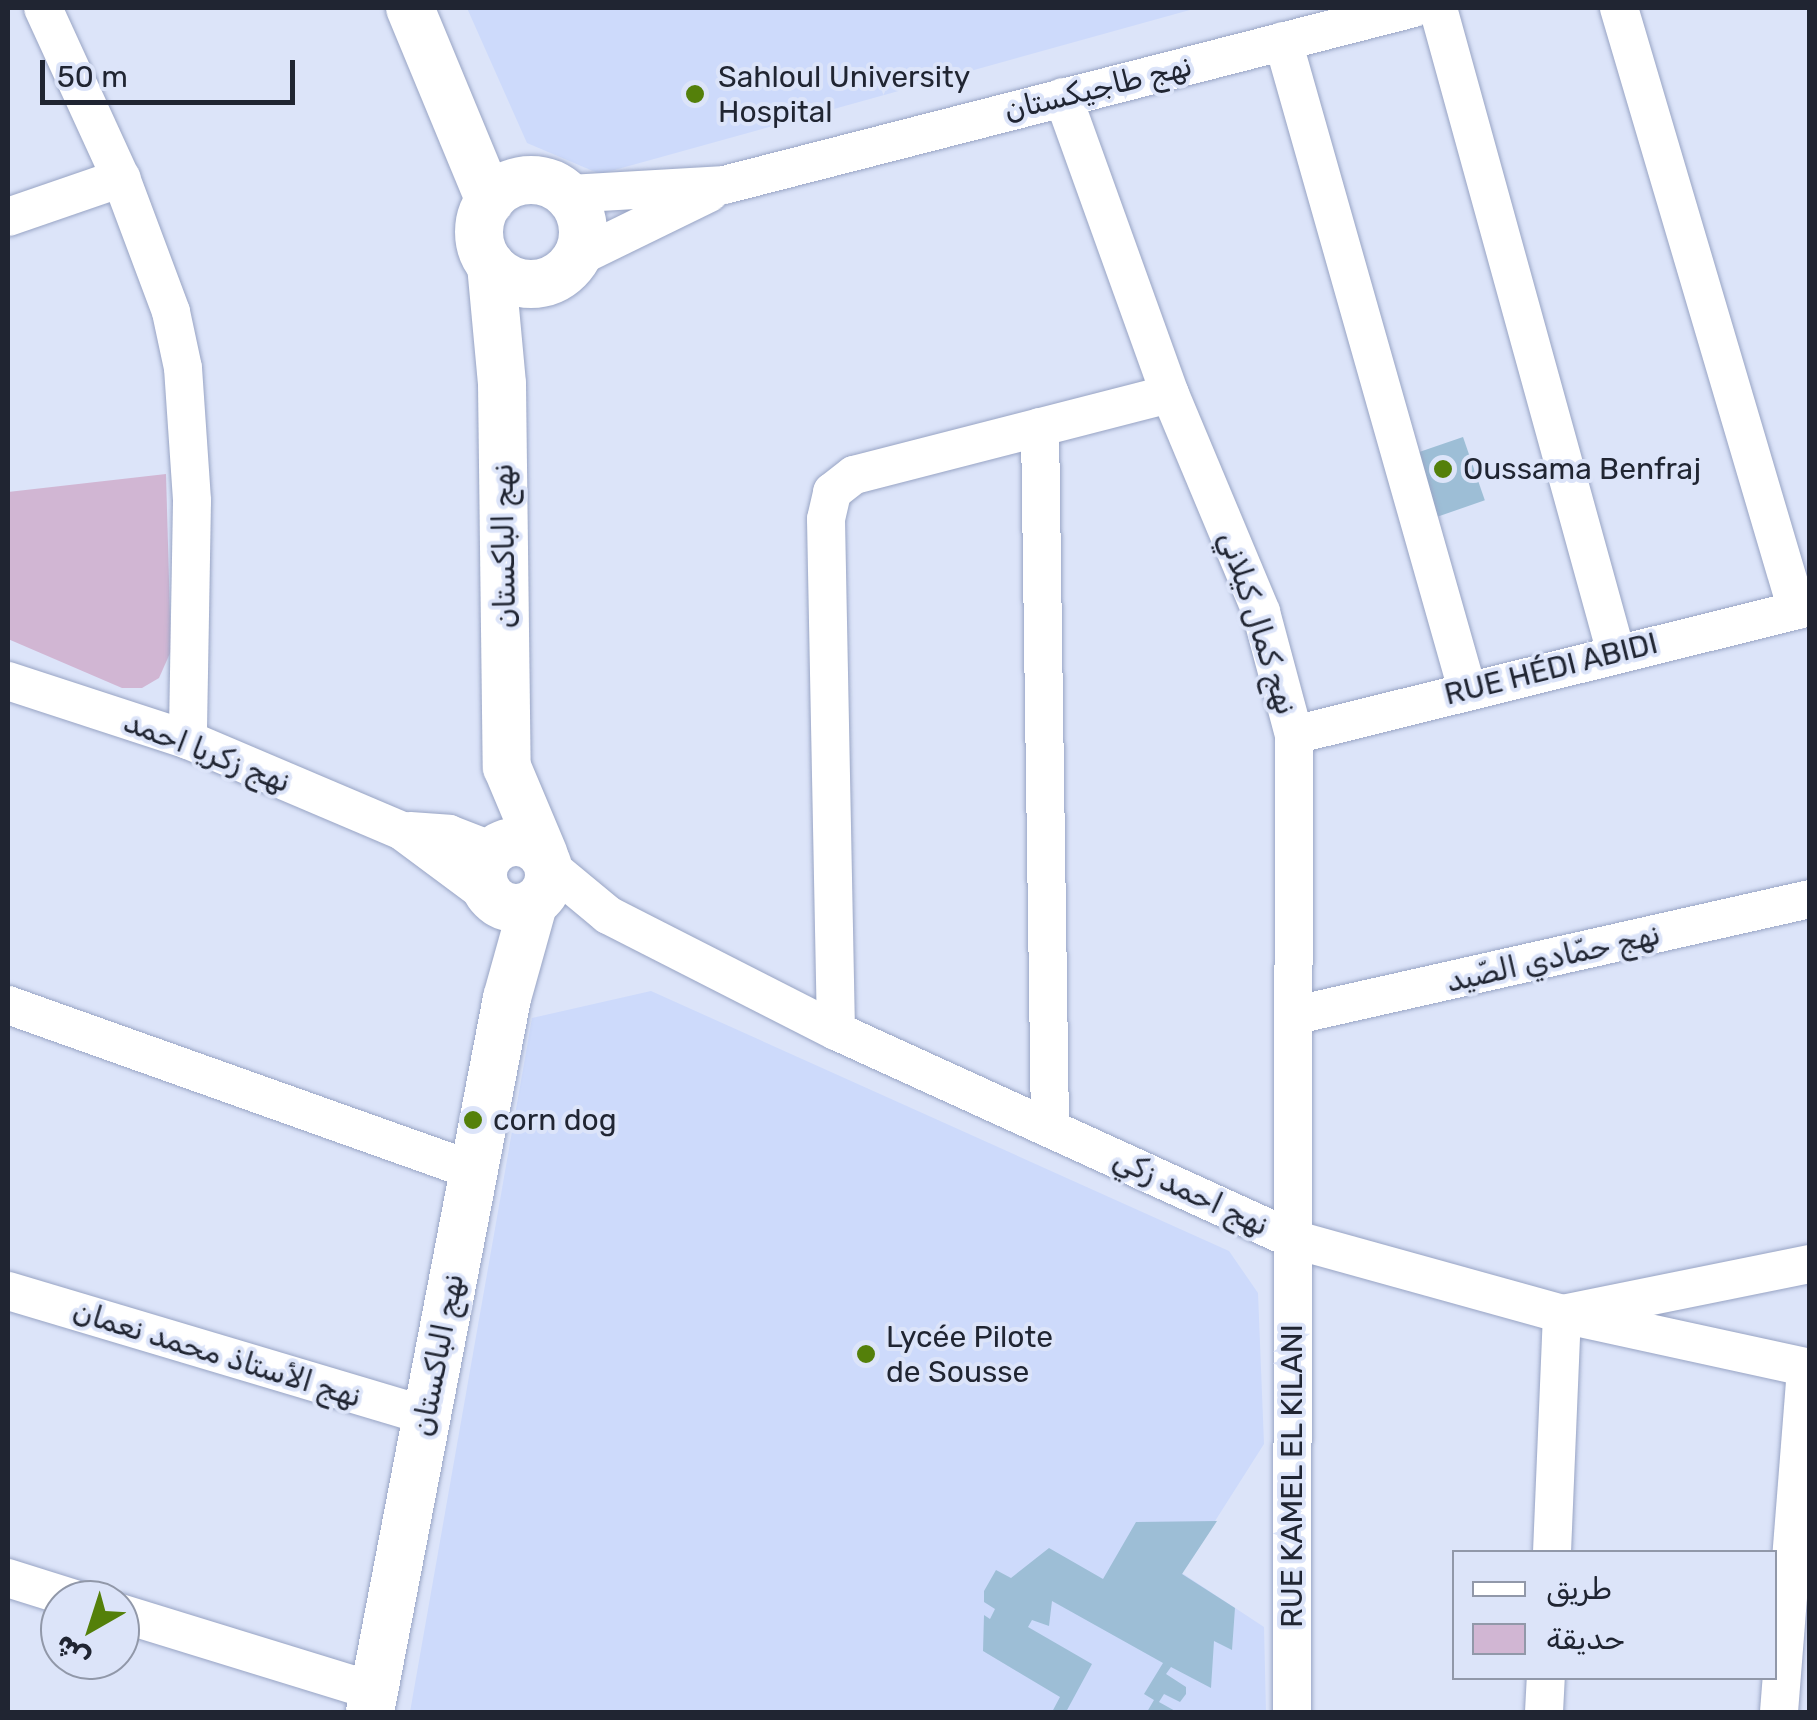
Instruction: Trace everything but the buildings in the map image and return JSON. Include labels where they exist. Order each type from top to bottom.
[{"type":"street","points":[[43,8],[121,178],[171,312],[185,386],[192,501],[188,740]]},
{"type":"street","points":[[410,8],[490,201]]},
{"type":"street","name":"نهج طاجيكستان","points":[[724,185],[1414,8]]},
{"type":"street","points":[[1438,8],[1616,653]]},
{"type":"street","points":[[1619,8],[1803,609]]},
{"type":"street","points":[[1284,41],[1467,689]]},
{"type":"street","points":[[444,90],[551,187],[583,224],[566,268]]},
{"type":"street","name":"نهج كمال كيلاني","points":[[1063,96],[1170,394],[1261,612],[1294,735],[1296,1015],[1292,1238]]},
{"type":"street","points":[[8,217],[121,178]]},
{"type":"street","points":[[518,182],[551,187],[724,185],[566,268],[520,284],[491,266],[479,234],[490,201],[518,182]]},
{"type":"street","name":"نهج الباكستان","points":[[372,1702],[506,998],[517,878],[507,767],[502,384],[491,266]]},
{"type":"street","name":"نهج الباكستان","points":[[502,384],[566,268]]},
{"type":"street","points":[[836,1031],[828,505],[842,481],[854,475],[1170,394]]},
{"type":"street","points":[[1040,427],[1050,1128]]},
{"type":"street","name":"RUE HÉDI ABIDI","points":[[1294,735],[1467,689],[1803,609]]},
{"type":"street","name":"نهج زكريا احمد","points":[[8,681],[188,740],[402,830],[449,834],[517,878]]},
{"type":"street","name":"نهج احمد زكي","points":[[517,878],[608,916],[836,1031],[1292,1238],[1562,1314],[1808,1367]]},
{"type":"street","name":"نهج حمّادي الصّيد","points":[[1296,1015],[1810,899]]},
{"type":"street","points":[[8,1005],[474,1171]]},
{"type":"street","name":"RUE KAMEL EL KILANI","points":[[1292,1238],[1292,1712]]},
{"type":"street","points":[[1552,1550],[1562,1314],[1810,1264]]},
{"type":"street","name":"نهج الأستاذ محمد نعمان","points":[[8,1291],[427,1416]]},
{"type":"street","points":[[1779,1712],[1808,1367]]},
{"type":"street","points":[[8,1578],[40,1588]]},
{"type":"street","points":[[140,1620],[372,1702]]},
{"type":"street","points":[[1544,1712],[1546,1680]]},
{"type":"shaded area","name":"Sahloul University Hospital","points":[[467,8],[1197,8],[600,174],[527,143]]},
{"type":"shaded area","name":"Lycée Pilote de Sousse","points":[[651,991],[1229,1251],[1258,1293],[1264,1444],[1182,1573],[1264,1627],[1266,1712],[410,1712],[532,1018]]},
{"type":"green space","points":[[166,474],[171,651],[159,678],[142,688],[122,688],[8,639],[8,492]]},
{"type":"place","name":"Sahloul University Hospital","points":[[695,94]]},
{"type":"place","name":"Oussama Benfraj","points":[[1443,469]]},
{"type":"place","name":"corn dog","points":[[473,1120]]},
{"type":"place","name":"Lycée Pilote de Sousse","points":[[866,1354]]}]
